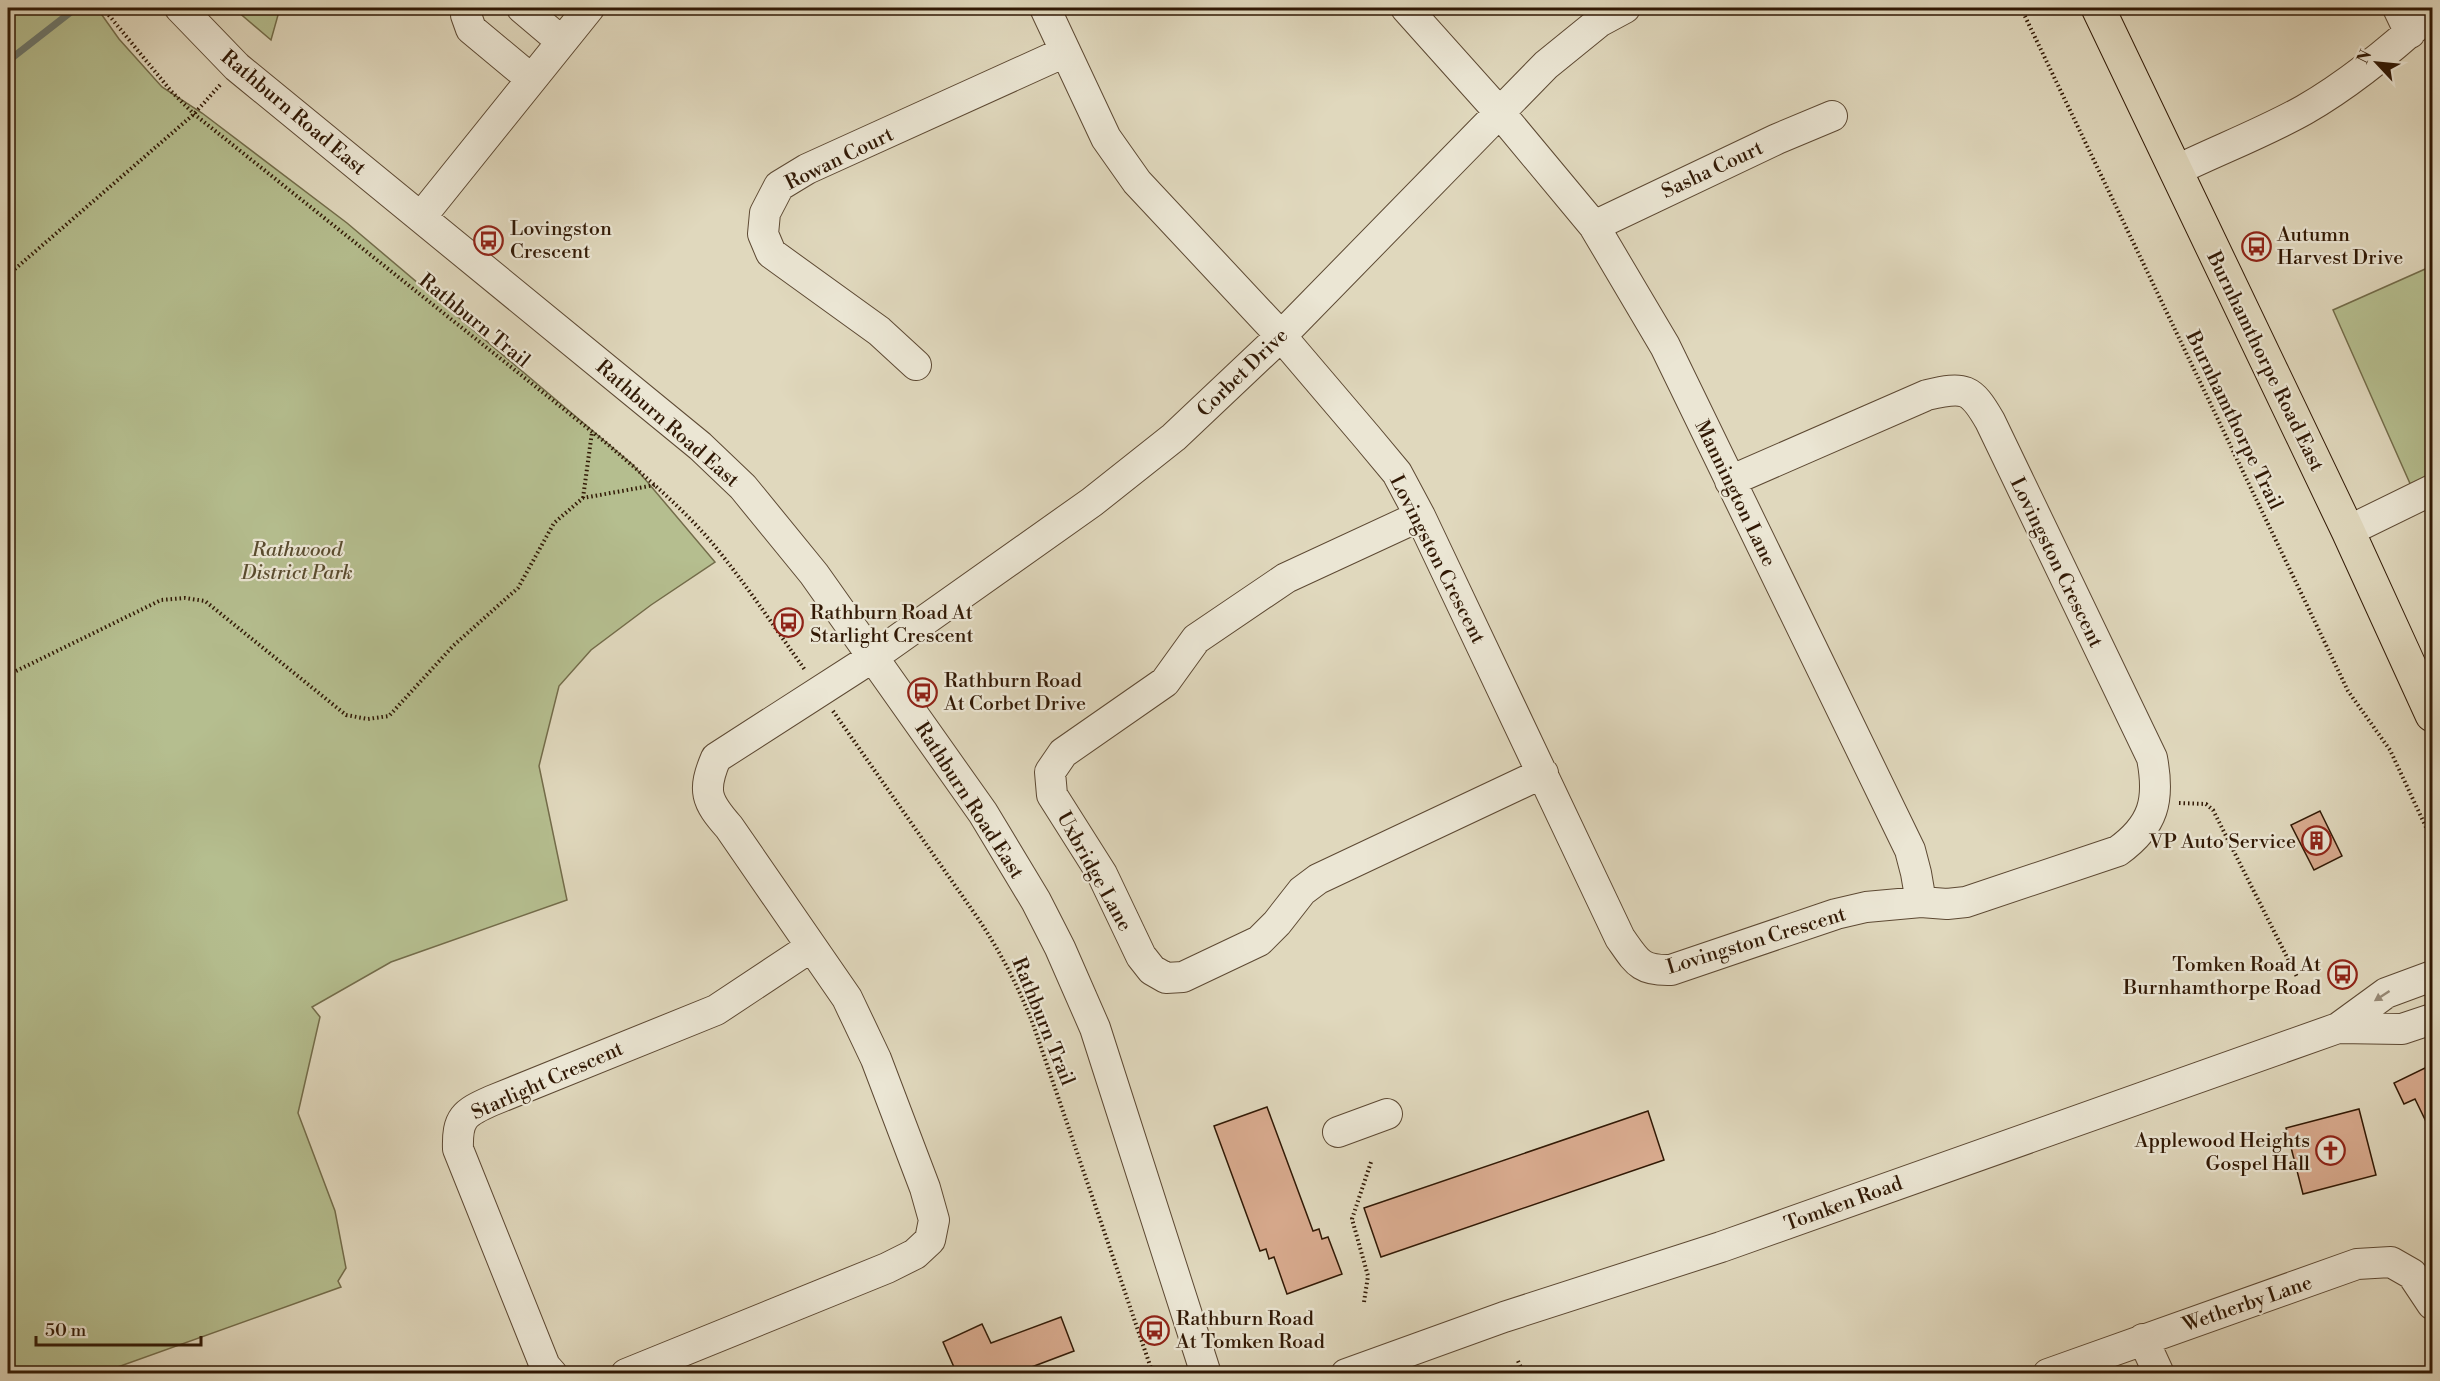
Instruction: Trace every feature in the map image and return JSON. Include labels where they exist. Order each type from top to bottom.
[{"type":"main road","name":"Burnhamthorpe Road East","points":[[2098,8],[2348,531],[2433,715]]},
{"type":"street","name":"Rathburn Road East","points":[[180,8],[237,67],[700,446],[743,487],[814,574],[983,813],[1036,901],[1060,948],[1095,1028],[1206,1374]]},
{"type":"street","points":[[467,8],[466,15],[471,29],[531,79]]},
{"type":"street","points":[[522,8],[561,41]]},
{"type":"street","points":[[421,217],[589,8]]},
{"type":"street","name":"Lovingston Crescent","points":[[1045,8],[1106,138],[1137,182],[1281,336],[1397,473],[1420,516],[1620,938],[1639,964],[1653,971],[1671,970],[1836,914],[1866,907],[1921,902],[1947,904],[1966,902],[2118,850],[2136,838],[2147,822],[2154,804],[2156,781],[2152,758],[1990,421],[1977,399],[1966,391],[1948,390],[1927,395],[1730,482]]},
{"type":"street","name":"Mannington Lane","points":[[1406,8],[1500,113],[1594,226],[1665,346],[1910,850],[1921,902]]},
{"type":"street","name":"Corbet Drive","points":[[814,682],[873,657],[1092,502],[1174,437],[1281,336],[1546,65],[1599,22],[1625,8]]},
{"type":"street","points":[[2175,171],[2303,110],[2344,85],[2404,20],[2433,12]]},
{"type":"street","name":"Rowan Court","points":[[916,365],[879,331],[771,253],[763,234],[765,213],[779,186],[807,169],[1065,52]]},
{"type":"street","name":"Sasha Court","points":[[1594,226],[1777,138],[1832,116]]},
{"type":"street","points":[[2348,531],[2430,498]]},
{"type":"street","name":"Uxbridge Lane","points":[[1420,516],[1287,578],[1196,639],[1166,682],[1063,753],[1050,772],[1052,795],[1102,874],[1141,956],[1152,970],[1166,978],[1182,977],[1259,941],[1277,923],[1302,891],[1318,879],[1543,773]]},
{"type":"street","points":[[626,1374],[886,1268],[915,1254],[930,1240],[934,1220],[925,1188],[876,1059],[847,998],[729,827],[711,807],[707,788],[716,758],[814,682]]},
{"type":"street","name":"Starlight Crescent","points":[[552,1374],[545,1366],[458,1149],[457,1130],[462,1119],[473,1109],[491,1101],[716,1010],[811,947]]},
{"type":"street","name":"Tomken Road","points":[[1346,1374],[1504,1317],[1721,1247],[2338,1028],[2386,993],[2433,976]]},
{"type":"street","name":"Tomken Road","points":[[2338,1028],[2402,1029],[2433,1019]]},
{"type":"street","points":[[1338,1131],[1387,1114]]},
{"type":"street","name":"Wetherby Lane","points":[[2048,1374],[2357,1264],[2391,1262],[2412,1274],[2433,1304]]},
{"type":"street","points":[[2143,1339],[2159,1374]]},
{"type":"path","name":"Rathburn Trail","points":[[103,8],[171,91],[194,114],[656,485],[712,542],[814,682]]},
{"type":"path","name":"Burnhamthorpe Trail","points":[[2021,8],[2348,690],[2390,750],[2433,840]]},
{"type":"path","points":[[8,275],[194,114],[237,67]]},
{"type":"path","points":[[583,498],[592,432]]},
{"type":"path","points":[[8,675],[161,600],[185,598],[205,601],[346,716],[368,719],[389,716],[453,646],[518,588],[554,523],[583,498],[656,485]]},
{"type":"path","name":"Rathburn Trail","points":[[836,715],[996,945],[1020,993],[1045,1057],[1153,1374]]},
{"type":"path","points":[[2154,804],[2194,802],[2206,804],[2213,810],[2297,977]]},
{"type":"path","points":[[1364,1302],[1368,1276],[1352,1219],[1371,1162]]},
{"type":"path","points":[[1518,1361],[1524,1374]]},
{"type":"green space","name":"Rathwood District Park","points":[[8,8],[97,8],[119,39],[162,87],[202,113],[347,223],[633,465],[715,562],[651,605],[591,650],[559,686],[539,766],[567,900],[391,962],[312,1007],[320,1017],[298,1113],[335,1211],[346,1268],[338,1281],[341,1287],[101,1373],[8,1373]]},
{"type":"green space","points":[[234,8],[280,8],[271,40],[237,11]]},
{"type":"green space","points":[[2432,266],[2432,478],[2412,488],[2333,310]]},
{"type":"building","name":"VP Auto Service","points":[[2320,811],[2342,856],[2314,870],[2291,825]]},
{"type":"building","points":[[2427,1067],[2433,1079],[2433,1136],[2415,1099],[2404,1104],[2394,1083]]},
{"type":"building","points":[[1267,1107],[1313,1231],[1319,1229],[1322,1239],[1328,1237],[1342,1274],[1287,1294],[1274,1257],[1269,1259],[1266,1249],[1260,1251],[1214,1126]]},
{"type":"building","name":"Applewood Heights Gospel Hall","points":[[2359,1109],[2376,1175],[2303,1194],[2286,1128]]},
{"type":"building","points":[[1648,1111],[1664,1160],[1381,1257],[1364,1208]]},
{"type":"building","points":[[1061,1317],[1074,1351],[1013,1374],[957,1374],[943,1342],[982,1324],[991,1343]]},
{"type":"waterway","points":[[8,61],[76,8]]},
{"type":"place","name":"Lovingston Crescent","points":[[489,240]]},
{"type":"place","name":"Autumn Harvest Drive","points":[[2256,246]]},
{"type":"place","name":"Rathburn Road At Starlight Crescent","points":[[789,623]]},
{"type":"place","name":"Rathburn Road At Corbet Drive","points":[[923,692]]},
{"type":"place","name":"VP Auto Service","points":[[2317,841]]},
{"type":"place","name":"Tomken Road At Burnhamthorpe Road","points":[[2342,975]]},
{"type":"place","name":"Applewood Heights Gospel Hall","points":[[2331,1151]]},
{"type":"place","name":"Rathburn Road At Tomken Road","points":[[1155,1330]]}]
